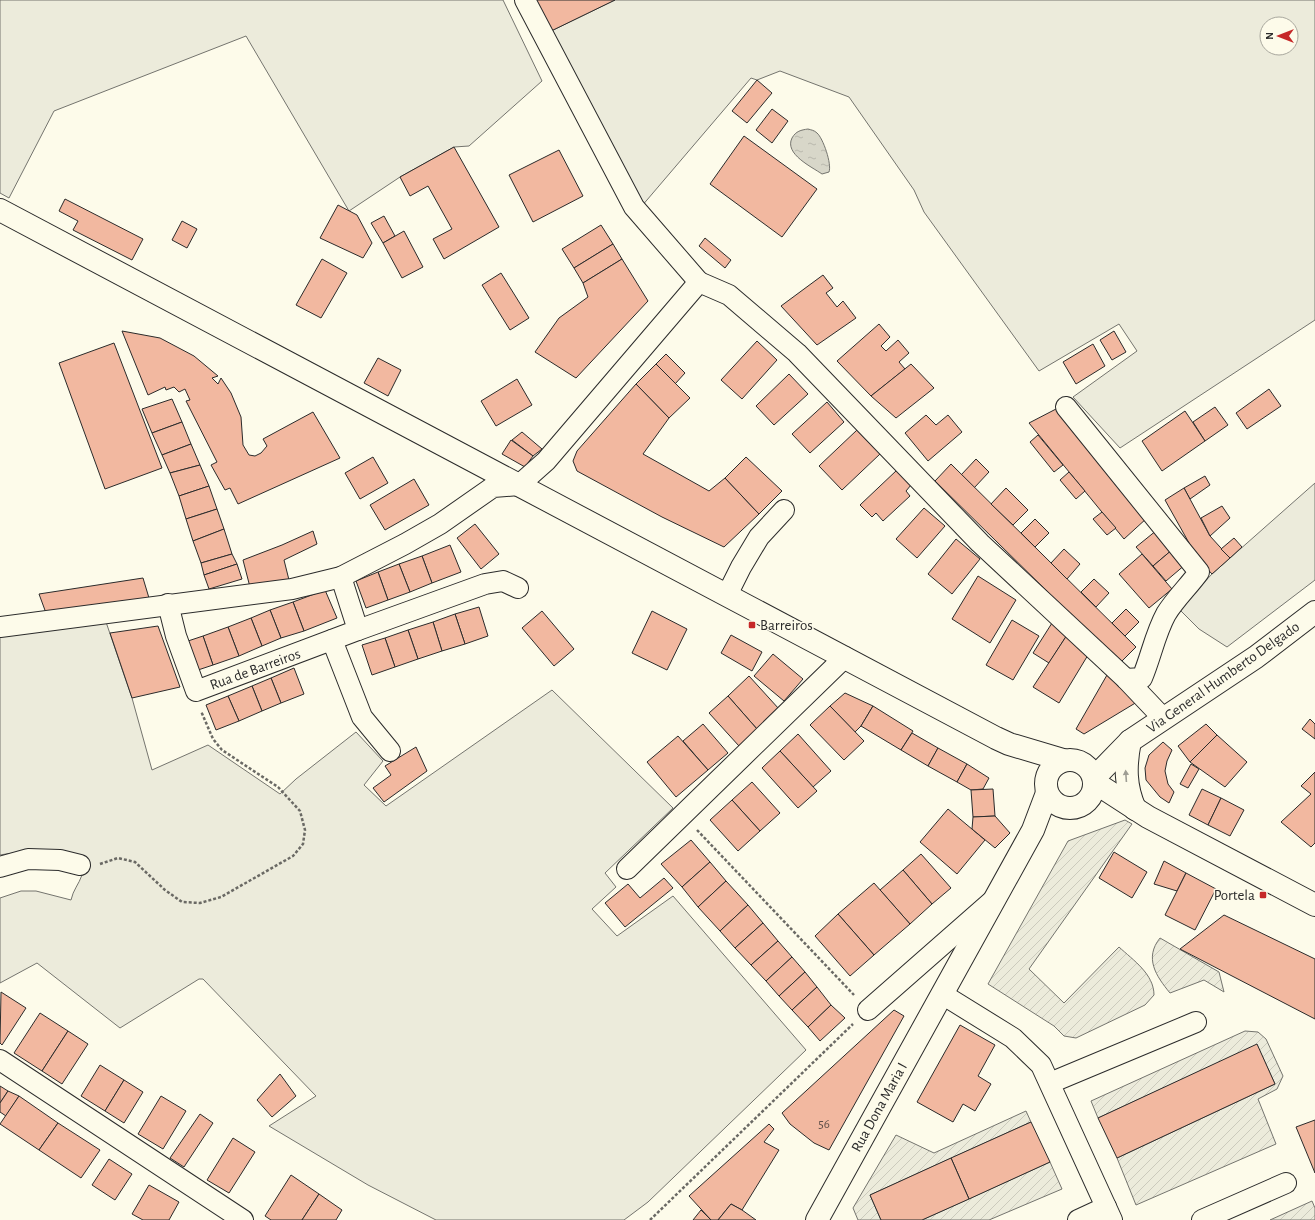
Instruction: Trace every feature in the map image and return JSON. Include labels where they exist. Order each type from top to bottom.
[{"type":"main road","points":[[0,210],[1009,744],[1086,765],[1094,780],[1135,809],[1315,905]]},
{"type":"main road","name":"Via General Humberto Delgado","points":[[1094,780],[1130,741],[1256,657],[1315,612]]},
{"type":"main road","points":[[1130,741],[1126,760],[1126,778],[1129,795],[1135,809]]},
{"type":"main road","name":"Via General Humberto Delgado","points":[[1071,761],[1130,741]]},
{"type":"main road","points":[[1009,744],[1046,789],[1057,805],[1135,809]]},
{"type":"main road","points":[[1046,789],[1046,779],[1052,767],[1071,761]]},
{"type":"main road","points":[[1033,830],[1091,797],[1094,780]]},
{"type":"main road","name":"Rua Dona Maria I","points":[[816,1220],[1033,830],[1046,789]]},
{"type":"street","points":[[525,0],[634,208],[698,282],[730,295],[797,353],[980,543],[1126,679],[1163,718]]},
{"type":"street","points":[[0,627],[292,589],[341,577],[440,524],[493,487],[519,485],[546,461],[698,282]]},
{"type":"street","points":[[1066,407],[1199,572],[1167,613],[1156,635],[1149,662],[1142,678],[1126,679]]},
{"type":"street","points":[[727,595],[741,567],[759,537],[784,510]]},
{"type":"street","points":[[341,577],[358,630]]},
{"type":"street","name":"Rua de Barreiros","points":[[168,604],[176,636],[196,692],[358,630],[485,584],[503,581],[518,588]]},
{"type":"street","points":[[332,640],[362,717],[390,751]]},
{"type":"street","points":[[627,869],[845,657]]},
{"type":"street","points":[[0,867],[28,859],[60,860],[88,865]]},
{"type":"street","points":[[868,1010],[994,900]]},
{"type":"street","points":[[942,994],[1013,1038],[1041,1065],[1109,1214],[1078,1220]]},
{"type":"street","points":[[1050,1083],[1196,1022]]},
{"type":"street","points":[[0,1060],[243,1220]]},
{"type":"street","points":[[1202,1220],[1286,1183]]},
{"type":"path","points":[[88,865],[118,858],[135,862],[164,890],[182,902],[200,903],[221,897],[293,856],[303,844],[305,830],[300,811],[278,787],[222,750],[213,739],[196,692]]},
{"type":"path","points":[[650,1220],[868,1010],[683,815]]},
{"type":"shaded area","points":[[0,0],[503,0],[542,81],[469,146],[454,147],[400,177],[349,211],[246,36],[54,111],[9,198],[0,193]]},
{"type":"shaded area","points":[[615,0],[1315,0],[1315,320],[1120,448],[1073,397],[1137,351],[1119,324],[1039,371],[924,212],[914,190],[849,97],[780,71],[757,80],[751,78],[641,207],[547,33]]},
{"type":"shaded area","points":[[1315,483],[1315,580],[1227,647],[1199,629],[1179,609],[1212,574]]},
{"type":"shaded area","points":[[106,622],[132,698],[152,770],[208,745],[280,794],[296,779],[356,732],[383,761],[364,785],[386,806],[552,690],[673,808],[605,873],[616,887],[592,909],[617,936],[673,896],[806,1050],[648,1202],[624,1220],[436,1220],[368,1185],[269,1126],[316,1096],[203,979],[199,979],[120,1028],[37,963],[0,983],[0,898],[21,891],[36,891],[71,900],[82,875],[70,858],[26,853],[0,855],[0,632]]},
{"type":"shaded area","points":[[1125,820],[1132,824],[1029,969],[1064,1003],[1119,947],[1147,974],[1153,987],[1154,995],[1145,1005],[1076,1038],[1064,1036],[1054,1026],[988,984],[1068,841]]},
{"type":"shaded area","points":[[1160,938],[1219,972],[1224,992],[1204,980],[1170,993],[1156,973],[1152,960],[1155,945]]},
{"type":"shaded area","points":[[1245,1031],[1258,1032],[1266,1039],[1283,1076],[1277,1089],[1258,1099],[1276,1144],[1136,1205],[1117,1158],[1275,1084],[1257,1045],[1098,1118],[1091,1101]]},
{"type":"shaded area","points":[[1026,1111],[1031,1122],[870,1195],[881,1220],[858,1220],[853,1208],[896,1135],[934,1153]]},
{"type":"shaded area","points":[[1050,1162],[1062,1189],[989,1220],[922,1220]]},
{"type":"shaded area","points":[[1312,1201],[1315,1208],[1315,1220],[1270,1220]]},
{"type":"water","points":[[808,129],[816,132],[822,140],[828,157],[830,168],[829,172],[822,174],[795,155],[792,149],[792,138],[795,134],[799,131]]},
{"type":"building","points":[[531,0],[615,0],[547,33]]},
{"type":"building","points":[[757,80],[772,93],[747,123],[732,111]]},
{"type":"building","points":[[772,109],[788,121],[772,143],[756,130]]},
{"type":"building","points":[[744,136],[817,189],[782,237],[710,184]]},
{"type":"building","points":[[454,147],[499,227],[444,259],[433,239],[452,229],[428,186],[410,196],[400,177]]},
{"type":"building","points":[[559,150],[583,196],[533,222],[509,175]]},
{"type":"building","points":[[65,199],[143,239],[132,260],[73,230],[78,221],[59,211]]},
{"type":"building","points":[[338,205],[357,215],[372,243],[363,258],[320,238]]},
{"type":"building","points":[[384,216],[395,236],[383,243],[371,223]]},
{"type":"building","points":[[182,221],[197,229],[187,248],[172,240]]},
{"type":"building","points":[[601,225],[613,244],[574,268],[562,249]]},
{"type":"building","points":[[404,231],[423,267],[402,278],[383,243]]},
{"type":"building","points":[[705,238],[731,260],[725,268],[699,246]]},
{"type":"building","points":[[613,244],[622,259],[583,283],[574,268]]},
{"type":"building","points":[[322,259],[347,273],[321,318],[296,305]]},
{"type":"building","points":[[622,259],[648,301],[576,378],[535,352],[559,318],[588,297],[583,283]]},
{"type":"building","points":[[501,273],[529,318],[510,330],[482,285]]},
{"type":"building","points":[[823,275],[833,288],[826,293],[837,307],[843,301],[856,318],[817,345],[781,306]]},
{"type":"building","points":[[879,324],[890,337],[881,346],[886,351],[898,340],[909,353],[899,362],[905,369],[871,396],[837,361]]},
{"type":"building","points":[[122,331],[160,338],[194,356],[218,376],[212,378],[218,384],[221,378],[231,393],[241,417],[243,445],[249,455],[255,456],[261,453],[267,446],[263,439],[313,412],[340,458],[238,504],[230,488],[225,490],[211,465],[217,462],[186,401],[190,400],[185,389],[179,392],[174,387],[166,390],[165,387],[148,395]]},
{"type":"building","points":[[1114,331],[1126,352],[1112,360],[1100,340]]},
{"type":"building","points":[[757,341],[777,360],[742,399],[721,380]]},
{"type":"building","points":[[114,343],[162,468],[105,489],[59,363]]},
{"type":"building","points":[[1093,344],[1105,366],[1076,384],[1063,362]]},
{"type":"building","points":[[666,354],[685,373],[675,384],[656,364]]},
{"type":"building","points":[[378,358],[401,370],[388,396],[364,383]]},
{"type":"building","points":[[656,364],[690,398],[669,418],[636,384]]},
{"type":"building","points":[[911,364],[934,388],[896,418],[871,396]]},
{"type":"building","points":[[789,374],[808,394],[774,425],[756,406]]},
{"type":"building","points":[[517,379],[532,405],[496,426],[481,401]]},
{"type":"building","points":[[636,384],[669,418],[643,454],[709,491],[725,478],[759,514],[724,547],[662,517],[577,471],[573,461],[577,451]]},
{"type":"building","points":[[1269,389],[1281,406],[1247,429],[1236,413]]},
{"type":"building","points":[[172,399],[182,422],[152,433],[142,409]]},
{"type":"building","points":[[827,402],[844,422],[810,453],[792,434]]},
{"type":"building","points":[[1215,407],[1228,425],[1205,441],[1193,422]]},
{"type":"building","points":[[1056,409],[1147,518],[1124,539],[1029,423]]},
{"type":"building","points":[[1185,411],[1205,441],[1162,471],[1142,441]]},
{"type":"building","points":[[926,415],[936,425],[948,415],[962,432],[928,461],[905,433]]},
{"type":"building","points":[[182,422],[191,444],[162,455],[152,433]]},
{"type":"building","points":[[857,430],[880,454],[842,490],[819,466]]},
{"type":"building","points":[[522,432],[542,449],[533,456],[512,440]]},
{"type":"building","points":[[1038,435],[1063,465],[1054,472],[1030,442]]},
{"type":"building","points":[[511,440],[533,456],[525,467],[502,454]]},
{"type":"building","points":[[191,444],[200,465],[170,473],[162,455]]},
{"type":"building","points":[[373,457],[388,483],[360,499],[345,473]]},
{"type":"building","points":[[746,457],[782,491],[759,514],[725,478]]},
{"type":"building","points":[[976,459],[989,472],[974,488],[961,475]]},
{"type":"building","points":[[951,464],[1136,647],[1120,663],[935,481]]},
{"type":"building","points":[[200,465],[209,486],[179,496],[170,473]]},
{"type":"building","points":[[897,470],[911,485],[906,491],[910,496],[883,521],[876,513],[872,517],[860,505]]},
{"type":"building","points":[[1069,472],[1085,491],[1076,499],[1060,480]]},
{"type":"building","points":[[1205,476],[1210,485],[1190,499],[1184,488]]},
{"type":"building","points":[[414,479],[429,505],[385,530],[370,505]]},
{"type":"building","points":[[209,486],[217,509],[186,519],[179,496]]},
{"type":"building","points":[[1006,488],[1028,510],[1013,525],[991,504]]},
{"type":"building","points":[[1184,488],[1210,536],[1230,558],[1212,574],[1198,559],[1165,500]]},
{"type":"building","points":[[1222,506],[1230,518],[1210,536],[1201,518]]},
{"type":"building","points":[[924,508],[945,526],[917,558],[896,539]]},
{"type":"building","points":[[217,509],[224,529],[193,541],[186,519]]},
{"type":"building","points":[[1102,512],[1116,528],[1107,535],[1093,519]]},
{"type":"building","points":[[1035,519],[1049,533],[1035,547],[1021,533]]},
{"type":"building","points":[[475,524],[499,554],[481,569],[457,538]]},
{"type":"building","points":[[224,529],[232,554],[201,563],[193,541]]},
{"type":"building","points":[[1157,530],[1173,549],[1153,566],[1136,547]]},
{"type":"building","points":[[313,531],[317,544],[284,560],[290,584],[251,591],[243,560]]},
{"type":"building","points":[[1234,538],[1242,547],[1230,558],[1221,549]]},
{"type":"building","points":[[956,539],[980,559],[952,594],[928,574]]},
{"type":"building","points":[[450,545],[461,572],[432,583],[422,556]]},
{"type":"building","points":[[1064,549],[1080,564],[1067,579],[1051,563]]},
{"type":"building","points":[[1173,549],[1186,564],[1166,581],[1153,566]]},
{"type":"building","points":[[232,554],[237,564],[204,575],[201,563]]},
{"type":"building","points":[[1142,554],[1172,589],[1149,608],[1119,574]]},
{"type":"building","points":[[422,556],[432,583],[410,592],[399,564]]},
{"type":"building","points":[[237,564],[242,579],[209,589],[204,575]]},
{"type":"building","points":[[399,564],[410,592],[388,600],[378,572]]},
{"type":"building","points":[[378,572],[388,600],[366,608],[356,581]]},
{"type":"building","points":[[978,576],[1016,600],[990,643],[952,619]]},
{"type":"building","points":[[143,578],[149,598],[46,613],[39,594]]},
{"type":"building","points":[[1094,579],[1109,593],[1096,607],[1081,592]]},
{"type":"building","points":[[325,590],[337,618],[304,631],[293,602]]},
{"type":"building","points":[[293,602],[304,631],[281,638],[270,610]]},
{"type":"building","points":[[479,607],[488,636],[465,644],[455,614]]},
{"type":"building","points":[[1126,609],[1139,622],[1125,636],[1112,623]]},
{"type":"building","points":[[270,610],[281,638],[262,646],[251,618]]},
{"type":"building","points":[[542,611],[574,649],[554,666],[522,628]]},
{"type":"building","points":[[652,611],[687,629],[667,670],[632,653]]},
{"type":"building","points":[[455,614],[465,644],[442,651],[433,622]]},
{"type":"building","points":[[251,618],[262,646],[239,656],[228,627]]},
{"type":"building","points":[[1012,620],[1039,636],[1013,680],[986,665]]},
{"type":"building","points":[[433,622],[442,651],[418,659],[408,630]]},
{"type":"building","points":[[1052,623],[1067,635],[1049,663],[1033,653]]},
{"type":"building","points":[[158,626],[180,687],[132,698],[110,633]]},
{"type":"building","points":[[228,627],[239,656],[213,665],[203,636]]},
{"type":"building","points":[[408,630],[418,659],[395,667],[385,638]]},
{"type":"building","points":[[731,635],[762,652],[752,671],[721,653]]},
{"type":"building","points":[[1067,635],[1088,655],[1059,703],[1033,687]]},
{"type":"building","points":[[203,636],[213,665],[192,672],[182,643]]},
{"type":"building","points":[[385,638],[395,667],[372,675],[362,645]]},
{"type":"building","points":[[773,654],[803,679],[784,701],[754,676]]},
{"type":"building","points":[[294,668],[304,694],[281,703],[271,678]]},
{"type":"building","points":[[1107,675],[1137,702],[1084,734],[1076,729]]},
{"type":"building","points":[[749,676],[779,709],[757,729],[728,696]]},
{"type":"building","points":[[271,678],[281,703],[262,711],[252,686]]},
{"type":"building","points":[[252,686],[262,711],[239,721],[228,696]]},
{"type":"building","points":[[845,693],[873,706],[861,726],[855,732],[830,706]]},
{"type":"building","points":[[228,696],[239,721],[216,730],[206,705]]},
{"type":"building","points":[[728,696],[757,729],[739,746],[709,713]]},
{"type":"building","points":[[830,706],[864,741],[844,760],[810,725]]},
{"type":"building","points":[[873,706],[913,731],[901,750],[861,726]]},
{"type":"building","points":[[1310,719],[1315,724],[1315,739],[1302,729]]},
{"type":"building","points":[[703,724],[728,753],[708,770],[683,741]]},
{"type":"building","points":[[1206,724],[1217,735],[1190,762],[1178,746]]},
{"type":"building","points":[[912,733],[938,748],[928,766],[901,750]]},
{"type":"building","points":[[798,734],[831,771],[813,787],[780,751]]},
{"type":"building","points":[[1217,735],[1247,762],[1225,787],[1190,762]]},
{"type":"building","points":[[678,736],[708,770],[676,797],[647,762]]},
{"type":"building","points":[[1163,742],[1172,750],[1167,761],[1165,771],[1168,784],[1174,792],[1169,803],[1160,797],[1146,780],[1145,768],[1149,755]]},
{"type":"building","points":[[416,747],[427,771],[384,802],[373,788],[391,775],[385,766]]},
{"type":"building","points":[[938,748],[967,764],[957,782],[928,766]]},
{"type":"building","points":[[780,751],[817,791],[798,808],[762,768]]},
{"type":"building","points":[[967,764],[989,778],[983,789],[971,790],[957,782]]},
{"type":"building","points":[[1191,764],[1199,769],[1188,788],[1180,784]]},
{"type":"building","points":[[1315,772],[1315,843],[1311,847],[1281,822],[1311,794],[1301,786]]},
{"type":"building","points":[[752,782],[780,813],[760,831],[732,800]]},
{"type":"building","points":[[993,789],[995,816],[973,817],[971,790]]},
{"type":"building","points":[[1202,789],[1221,798],[1208,825],[1189,815]]},
{"type":"building","points":[[1221,798],[1244,810],[1230,836],[1208,825]]},
{"type":"building","points":[[732,800],[760,831],[738,851],[710,820]]},
{"type":"building","points":[[948,809],[985,840],[957,874],[920,842]]},
{"type":"building","points":[[995,816],[1010,833],[995,848],[972,829],[973,817]]},
{"type":"building","points":[[691,840],[710,862],[682,887],[661,864]]},
{"type":"building","points":[[1114,852],[1147,872],[1132,898],[1099,878]]},
{"type":"building","points":[[921,854],[951,888],[932,904],[903,870]]},
{"type":"building","points":[[1164,861],[1186,873],[1177,891],[1154,884]]},
{"type":"building","points":[[710,862],[726,881],[698,907],[682,887]]},
{"type":"building","points":[[903,870],[932,904],[910,924],[880,890]]},
{"type":"building","points":[[1186,873],[1216,889],[1195,930],[1165,915]]},
{"type":"building","points":[[664,878],[673,888],[625,927],[605,903],[628,884],[640,898]]},
{"type":"building","points":[[726,881],[748,905],[720,931],[698,907]]},
{"type":"building","points":[[874,883],[910,924],[874,955],[838,914]]},
{"type":"building","points":[[748,905],[763,923],[735,948],[720,931]]},
{"type":"building","points":[[838,914],[874,955],[850,976],[815,936]]},
{"type":"building","points":[[1224,915],[1315,959],[1315,1019],[1180,949]]},
{"type":"building","points":[[763,923],[778,941],[751,965],[735,948]]},
{"type":"building","points":[[778,941],[792,957],[766,981],[751,965]]},
{"type":"building","points":[[792,957],[805,972],[779,996],[766,981]]},
{"type":"building","points":[[805,972],[817,987],[792,1010],[779,996]]},
{"type":"building","points":[[817,987],[831,1005],[808,1027],[792,1010]]},
{"type":"building","points":[[1,992],[26,1008],[2,1045],[0,1043]]},
{"type":"building","points":[[831,1005],[845,1018],[820,1041],[808,1027]]},
{"type":"building","points":[[894,1010],[904,1016],[829,1150],[814,1143],[790,1124],[782,1113]]},
{"type":"building","points":[[40,1013],[68,1031],[42,1071],[14,1053]]},
{"type":"building","points":[[960,1025],[995,1045],[978,1076],[991,1084],[975,1111],[963,1104],[953,1122],[917,1102]]},
{"type":"building","points":[[68,1031],[88,1044],[62,1084],[42,1071]]},
{"type":"building","points":[[1257,1044],[1275,1084],[1117,1158],[1098,1118]]},
{"type":"building","points":[[100,1065],[124,1080],[105,1111],[81,1096]]},
{"type":"building","points":[[280,1074],[296,1096],[272,1117],[257,1100]]},
{"type":"building","points":[[124,1080],[143,1092],[124,1123],[105,1111]]},
{"type":"building","points":[[0,1086],[8,1091],[0,1103]]},
{"type":"building","points":[[8,1091],[19,1096],[6,1116],[0,1112],[0,1103]]},
{"type":"building","points":[[19,1096],[58,1123],[39,1150],[0,1124]]},
{"type":"building","points":[[161,1096],[186,1111],[163,1149],[138,1134]]},
{"type":"building","points":[[200,1114],[213,1123],[184,1167],[170,1158]]},
{"type":"building","points":[[1315,1120],[1315,1173],[1296,1127]]},
{"type":"building","points":[[1031,1122],[1050,1162],[969,1199],[951,1158]]},
{"type":"building","points":[[58,1123],[100,1150],[81,1178],[39,1150]]},
{"type":"building","points":[[769,1124],[774,1129],[764,1142],[779,1150],[742,1210],[731,1204],[718,1220],[711,1220],[689,1196]]},
{"type":"building","points":[[233,1138],[255,1152],[229,1193],[207,1180]]},
{"type":"building","points":[[951,1158],[969,1199],[922,1220],[881,1220],[870,1195]]},
{"type":"building","points":[[109,1159],[132,1174],[115,1200],[92,1185]]},
{"type":"building","points":[[291,1175],[319,1194],[302,1220],[271,1220],[265,1216]]},
{"type":"building","points":[[149,1185],[179,1202],[169,1220],[143,1220],[132,1214]]},
{"type":"building","points":[[319,1194],[342,1210],[336,1220],[302,1220]]},
{"type":"building","points":[[731,1204],[742,1210],[756,1220],[718,1220]]},
{"type":"building","points":[[701,1210],[711,1220],[693,1220]]},
{"type":"place","name":"Barreiros","points":[[752,625]]},
{"type":"place","name":"Portela","points":[[1263,895]]}]
